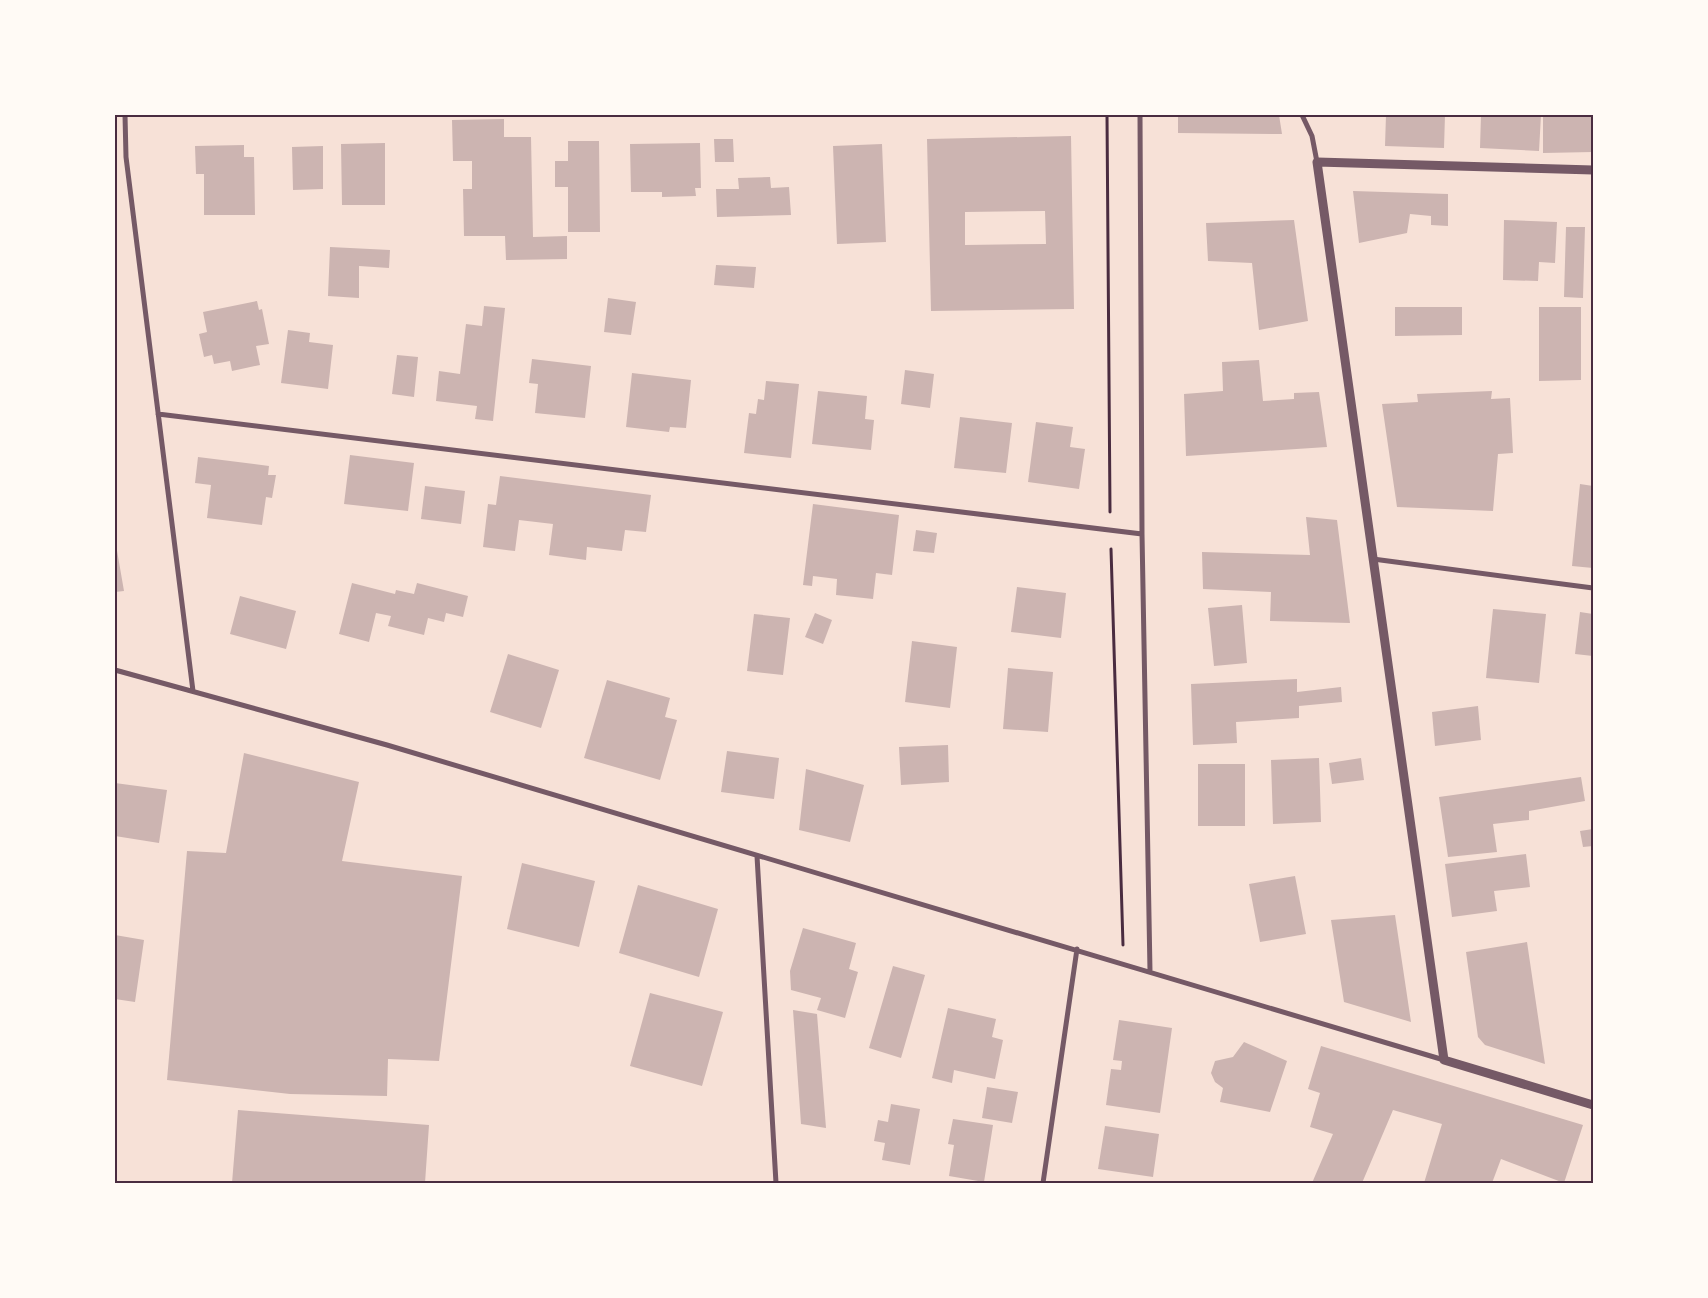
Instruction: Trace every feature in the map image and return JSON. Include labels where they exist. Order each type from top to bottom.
[{"type":"street","points":[[125,115],[126,157],[193,692]]},
{"type":"street","points":[[1140,115],[1142,534],[1150,971]]},
{"type":"street","points":[[1302,115],[1312,136],[1317,162],[1444,1060]]},
{"type":"street","points":[[1317,162],[1593,170]]},
{"type":"street","points":[[158,414],[1142,534]]},
{"type":"street","points":[[1372,559],[1593,588]]},
{"type":"street","points":[[115,670],[387,745],[1077,949],[1593,1105]]},
{"type":"street","points":[[758,856],[776,1183]]},
{"type":"street","points":[[1043,1183],[1077,949]]},
{"type":"building","points":[[1178,115],[1279,115],[1282,134],[1178,133]]},
{"type":"building","points":[[1386,115],[1445,115],[1444,148],[1385,146]]},
{"type":"building","points":[[1481,115],[1541,115],[1539,151],[1480,148]]},
{"type":"building","points":[[1543,115],[1593,115],[1593,152],[1543,153]]},
{"type":"building","points":[[504,119],[504,137],[531,137],[533,237],[567,236],[567,259],[506,260],[505,236],[464,236],[463,189],[472,189],[472,161],[453,161],[452,120]]},
{"type":"building","points":[[1071,136],[1074,309],[931,311],[927,139]],"holes":[[[1045,211],[1046,244],[965,245],[965,212]]]},
{"type":"building","points":[[714,139],[733,139],[734,162],[715,162]]},
{"type":"building","points":[[568,141],[599,141],[600,232],[568,232],[568,187],[555,187],[555,161],[568,161]]},
{"type":"building","points":[[385,143],[385,205],[342,205],[341,144]]},
{"type":"building","points":[[700,143],[701,188],[695,188],[696,196],[662,197],[662,192],[631,192],[630,144]]},
{"type":"building","points":[[882,144],[886,242],[837,244],[833,146]]},
{"type":"building","points":[[244,145],[244,157],[254,157],[255,215],[204,215],[204,174],[196,174],[195,146]]},
{"type":"building","points":[[323,146],[323,189],[293,190],[292,147]]},
{"type":"building","points":[[770,177],[771,188],[789,187],[791,215],[717,217],[716,189],[739,189],[738,178]]},
{"type":"building","points":[[1353,191],[1448,194],[1448,226],[1431,225],[1431,216],[1410,214],[1407,233],[1359,243]]},
{"type":"building","points":[[1294,220],[1308,321],[1259,330],[1252,263],[1208,261],[1206,223]]},
{"type":"building","points":[[1504,220],[1557,222],[1555,263],[1539,262],[1538,281],[1503,280]]},
{"type":"building","points":[[1566,227],[1585,227],[1583,298],[1564,297]]},
{"type":"building","points":[[330,247],[390,250],[389,268],[359,266],[359,298],[328,296]]},
{"type":"building","points":[[716,265],[756,267],[754,288],[714,285]]},
{"type":"building","points":[[608,298],[636,302],[631,335],[604,332]]},
{"type":"building","points":[[257,301],[259,310],[262,309],[269,344],[256,346],[260,365],[232,371],[230,361],[214,364],[212,355],[204,357],[199,334],[207,332],[203,312]]},
{"type":"building","points":[[484,306],[505,308],[493,421],[475,419],[477,406],[436,401],[439,371],[460,374],[466,324],[482,326]]},
{"type":"building","points":[[1395,307],[1462,307],[1462,335],[1395,336]]},
{"type":"building","points":[[1539,307],[1581,307],[1581,380],[1539,381]]},
{"type":"building","points":[[288,330],[310,333],[309,342],[333,345],[328,389],[281,383]]},
{"type":"building","points":[[397,355],[418,357],[414,397],[392,394]]},
{"type":"building","points":[[532,359],[591,366],[585,418],[535,413],[538,384],[529,383]]},
{"type":"building","points":[[1259,360],[1263,401],[1294,399],[1294,393],[1319,392],[1327,447],[1186,456],[1184,394],[1223,391],[1222,362]]},
{"type":"building","points":[[905,370],[934,374],[930,408],[901,404]]},
{"type":"building","points":[[632,373],[691,380],[686,428],[670,427],[669,432],[626,427]]},
{"type":"building","points":[[766,381],[799,384],[791,458],[744,453],[749,413],[756,414],[758,399],[764,400]]},
{"type":"building","points":[[818,391],[867,396],[865,419],[874,420],[871,450],[812,444]]},
{"type":"building","points":[[1492,391],[1491,399],[1510,398],[1513,453],[1498,454],[1493,511],[1397,507],[1382,404],[1418,402],[1417,394]]},
{"type":"building","points":[[960,417],[1012,423],[1006,473],[954,468]]},
{"type":"building","points":[[1036,422],[1073,427],[1070,447],[1085,449],[1079,489],[1028,482]]},
{"type":"building","points":[[350,455],[414,463],[408,511],[344,504]]},
{"type":"building","points":[[198,457],[269,466],[268,475],[276,475],[272,498],[266,497],[262,525],[207,518],[211,485],[195,483]]},
{"type":"building","points":[[500,476],[651,495],[646,532],[625,530],[622,551],[587,547],[586,560],[549,555],[553,524],[519,520],[515,551],[483,547],[488,504],[496,505]]},
{"type":"building","points":[[1580,484],[1593,486],[1593,568],[1572,566]]},
{"type":"building","points":[[425,486],[465,491],[461,524],[421,519]]},
{"type":"building","points":[[813,504],[899,515],[892,575],[876,573],[873,599],[836,595],[837,579],[813,576],[812,586],[803,585]]},
{"type":"building","points":[[1306,517],[1337,520],[1350,623],[1270,621],[1271,592],[1203,589],[1202,552],[1310,555]]},
{"type":"building","points":[[916,530],[937,533],[934,553],[913,551]]},
{"type":"building","points":[[115,539],[124,591],[115,592]]},
{"type":"building","points":[[352,583],[395,594],[396,590],[414,594],[417,583],[468,596],[463,617],[446,613],[444,622],[428,618],[424,635],[388,626],[391,616],[376,613],[369,642],[339,634]]},
{"type":"building","points":[[1017,587],[1066,593],[1061,638],[1011,632]]},
{"type":"building","points":[[240,596],[296,611],[286,649],[230,634]]},
{"type":"building","points":[[1242,605],[1247,663],[1214,666],[1208,608]]},
{"type":"building","points":[[1493,609],[1546,614],[1539,683],[1486,678]]},
{"type":"building","points":[[1580,612],[1593,614],[1593,656],[1575,654]]},
{"type":"building","points":[[815,613],[832,620],[823,644],[805,637]]},
{"type":"building","points":[[754,614],[790,618],[783,675],[747,671]]},
{"type":"building","points":[[912,641],[957,647],[950,708],[905,702]]},
{"type":"building","points":[[508,654],[559,670],[541,728],[490,712]]},
{"type":"building","points":[[1008,668],[1053,672],[1048,732],[1003,729]]},
{"type":"building","points":[[1297,679],[1297,692],[1341,687],[1342,702],[1299,706],[1299,718],[1236,722],[1237,743],[1193,745],[1191,684]]},
{"type":"building","points":[[607,680],[670,698],[665,717],[677,720],[660,780],[584,758]]},
{"type":"building","points":[[1478,706],[1481,740],[1435,746],[1432,712]]},
{"type":"building","points":[[948,745],[949,782],[901,785],[899,747]]},
{"type":"building","points":[[727,751],[779,758],[774,799],[721,792]]},
{"type":"building","points":[[244,753],[359,782],[342,861],[462,876],[439,1061],[388,1059],[387,1096],[290,1094],[167,1080],[187,851],[226,853]]},
{"type":"building","points":[[1319,758],[1321,822],[1273,824],[1271,760]]},
{"type":"building","points":[[1361,758],[1364,780],[1332,784],[1329,763]]},
{"type":"building","points":[[1198,764],[1245,764],[1245,826],[1198,826]]},
{"type":"building","points":[[806,769],[864,785],[850,842],[799,830]]},
{"type":"building","points":[[1581,777],[1585,801],[1529,811],[1529,820],[1493,824],[1497,852],[1448,857],[1439,797]]},
{"type":"building","points":[[115,783],[167,790],[159,843],[115,836]]},
{"type":"building","points":[[1593,829],[1593,846],[1583,847],[1580,831]]},
{"type":"building","points":[[1526,854],[1530,887],[1494,891],[1497,911],[1452,917],[1445,864]]},
{"type":"building","points":[[522,863],[595,881],[579,947],[507,929]]},
{"type":"building","points":[[1295,876],[1306,934],[1260,942],[1249,884]]},
{"type":"building","points":[[638,885],[718,909],[699,977],[619,953]]},
{"type":"building","points":[[1395,915],[1411,1022],[1344,1002],[1331,920]]},
{"type":"building","points":[[803,928],[856,943],[849,969],[858,972],[845,1018],[817,1010],[821,998],[791,990],[790,971]]},
{"type":"building","points":[[115,935],[144,940],[135,1002],[115,999]]},
{"type":"building","points":[[1527,942],[1545,1064],[1485,1045],[1478,1037],[1466,952]]},
{"type":"building","points":[[893,966],[925,975],[901,1058],[869,1048]]},
{"type":"building","points":[[650,993],[723,1012],[702,1086],[630,1066]]},
{"type":"building","points":[[948,1008],[996,1019],[992,1037],[1003,1040],[995,1079],[954,1070],[952,1083],[932,1078]]},
{"type":"building","points":[[793,1010],[817,1014],[826,1128],[801,1124]]},
{"type":"building","points":[[1119,1020],[1172,1028],[1160,1113],[1106,1105],[1111,1069],[1121,1070],[1122,1061],[1113,1060]]},
{"type":"building","points":[[1244,1042],[1287,1061],[1270,1112],[1220,1102],[1223,1088],[1215,1082],[1211,1073],[1215,1061],[1233,1057]]},
{"type":"building","points":[[1321,1046],[1583,1125],[1564,1183],[1501,1159],[1492,1183],[1424,1183],[1442,1124],[1393,1110],[1362,1183],[1312,1183],[1333,1134],[1310,1127],[1320,1093],[1308,1089]]},
{"type":"building","points":[[987,1087],[1018,1092],[1012,1123],[982,1118]]},
{"type":"building","points":[[891,1104],[920,1109],[910,1165],[882,1160],[885,1143],[874,1141],[878,1120],[888,1122]]},
{"type":"building","points":[[238,1110],[429,1125],[425,1183],[232,1183]]},
{"type":"building","points":[[953,1119],[993,1125],[984,1182],[949,1176],[954,1145],[948,1144]]},
{"type":"building","points":[[1105,1126],[1159,1134],[1153,1177],[1098,1169]]}]
